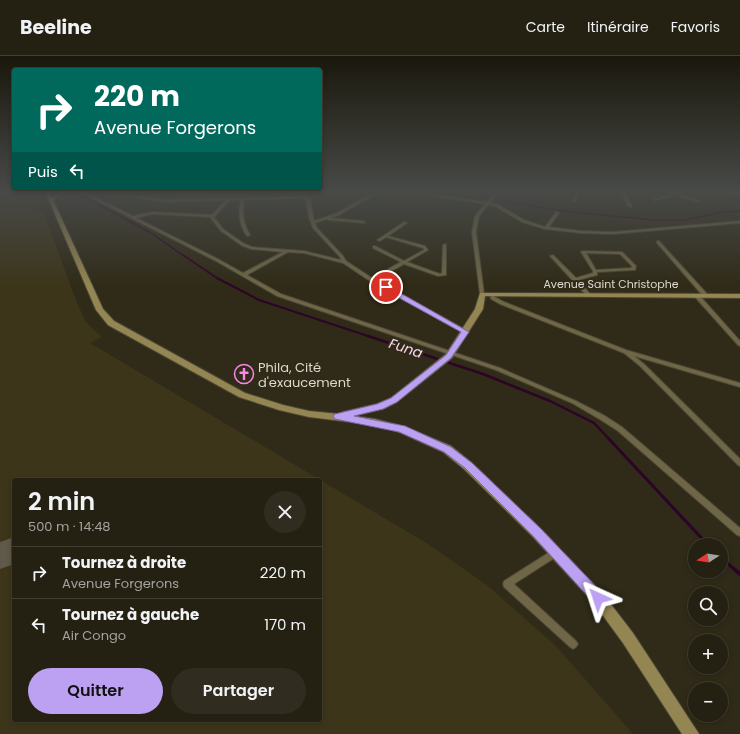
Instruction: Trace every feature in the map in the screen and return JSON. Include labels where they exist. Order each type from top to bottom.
[{"type":"main road","points":[[61,223],[100,310],[111,323],[242,395],[282,408],[309,414],[338,416],[402,429],[447,449],[468,466],[556,552],[598,598],[619,626],[691,734]]},
{"type":"main road","points":[[338,416],[380,407],[394,400],[434,368],[450,354],[466,332],[479,309],[482,294]]},
{"type":"main road","name":"Avenue Saint Christophe","points":[[482,294],[740,296]]},
{"type":"street","points":[[144,223],[279,294],[519,378],[574,402],[620,429],[653,456],[740,533]]},
{"type":"street","points":[[216,223],[222,230],[242,244],[251,248],[259,250],[275,249],[304,252],[344,262],[372,280],[466,332]]},
{"type":"street","points":[[242,223],[248,235]]},
{"type":"street","points":[[313,223],[315,228],[342,257],[344,262]]},
{"type":"street","points":[[379,240],[405,223]]},
{"type":"street","points":[[476,223],[474,232],[482,294]]},
{"type":"street","points":[[528,223],[546,228],[597,233],[732,223]]},
{"type":"street","points":[[546,228],[550,223]]},
{"type":"street","points":[[372,280],[426,250],[426,248],[386,236]]},
{"type":"street","points":[[658,242],[706,296]]},
{"type":"street","points":[[374,247],[405,263],[438,275],[444,274],[445,245]]},
{"type":"street","points":[[242,275],[289,250]]},
{"type":"street","points":[[574,280],[595,274],[595,271],[632,269],[634,266],[621,253],[583,252],[595,271]]},
{"type":"street","points":[[552,256],[589,295]]},
{"type":"street","points":[[492,294],[493,298],[502,303],[624,350],[740,385]]},
{"type":"street","points":[[697,296],[740,344]]},
{"type":"street","points":[[624,350],[642,365],[740,463]]},
{"type":"street","points":[[556,552],[507,584],[573,644]]},
{"type":"shaded area","points":[[0,223],[48,223],[77,303],[86,322],[102,337],[90,343],[317,478],[12,478],[12,722],[322,722],[322,481],[428,544],[488,586],[556,646],[633,734],[0,734]]},
{"type":"waterway","name":"Funa","points":[[132,223],[151,233],[184,256]]},
{"type":"waterway","name":"Funa","points":[[183,255],[217,278],[259,300],[371,337]]},
{"type":"waterway","name":"Funa","points":[[368,336],[483,374],[550,401],[594,423],[610,440]]},
{"type":"waterway","name":"Funa","points":[[609,439],[701,538]]},
{"type":"waterway","name":"Funa","points":[[728,564],[735,570]]},
{"type":"waterway","name":"Funa","points":[[734,569],[740,574]]},
{"type":"taxiway","points":[[0,556],[12,551]]},
{"type":"place","name":"Phila, Cité d'exaucement","points":[[244,374]]},
{"type":"route","points":[[386,287],[466,332],[448,356],[394,400],[380,407],[338,416],[375,422],[402,429],[447,449],[468,466],[537,533],[598,598]]}]
